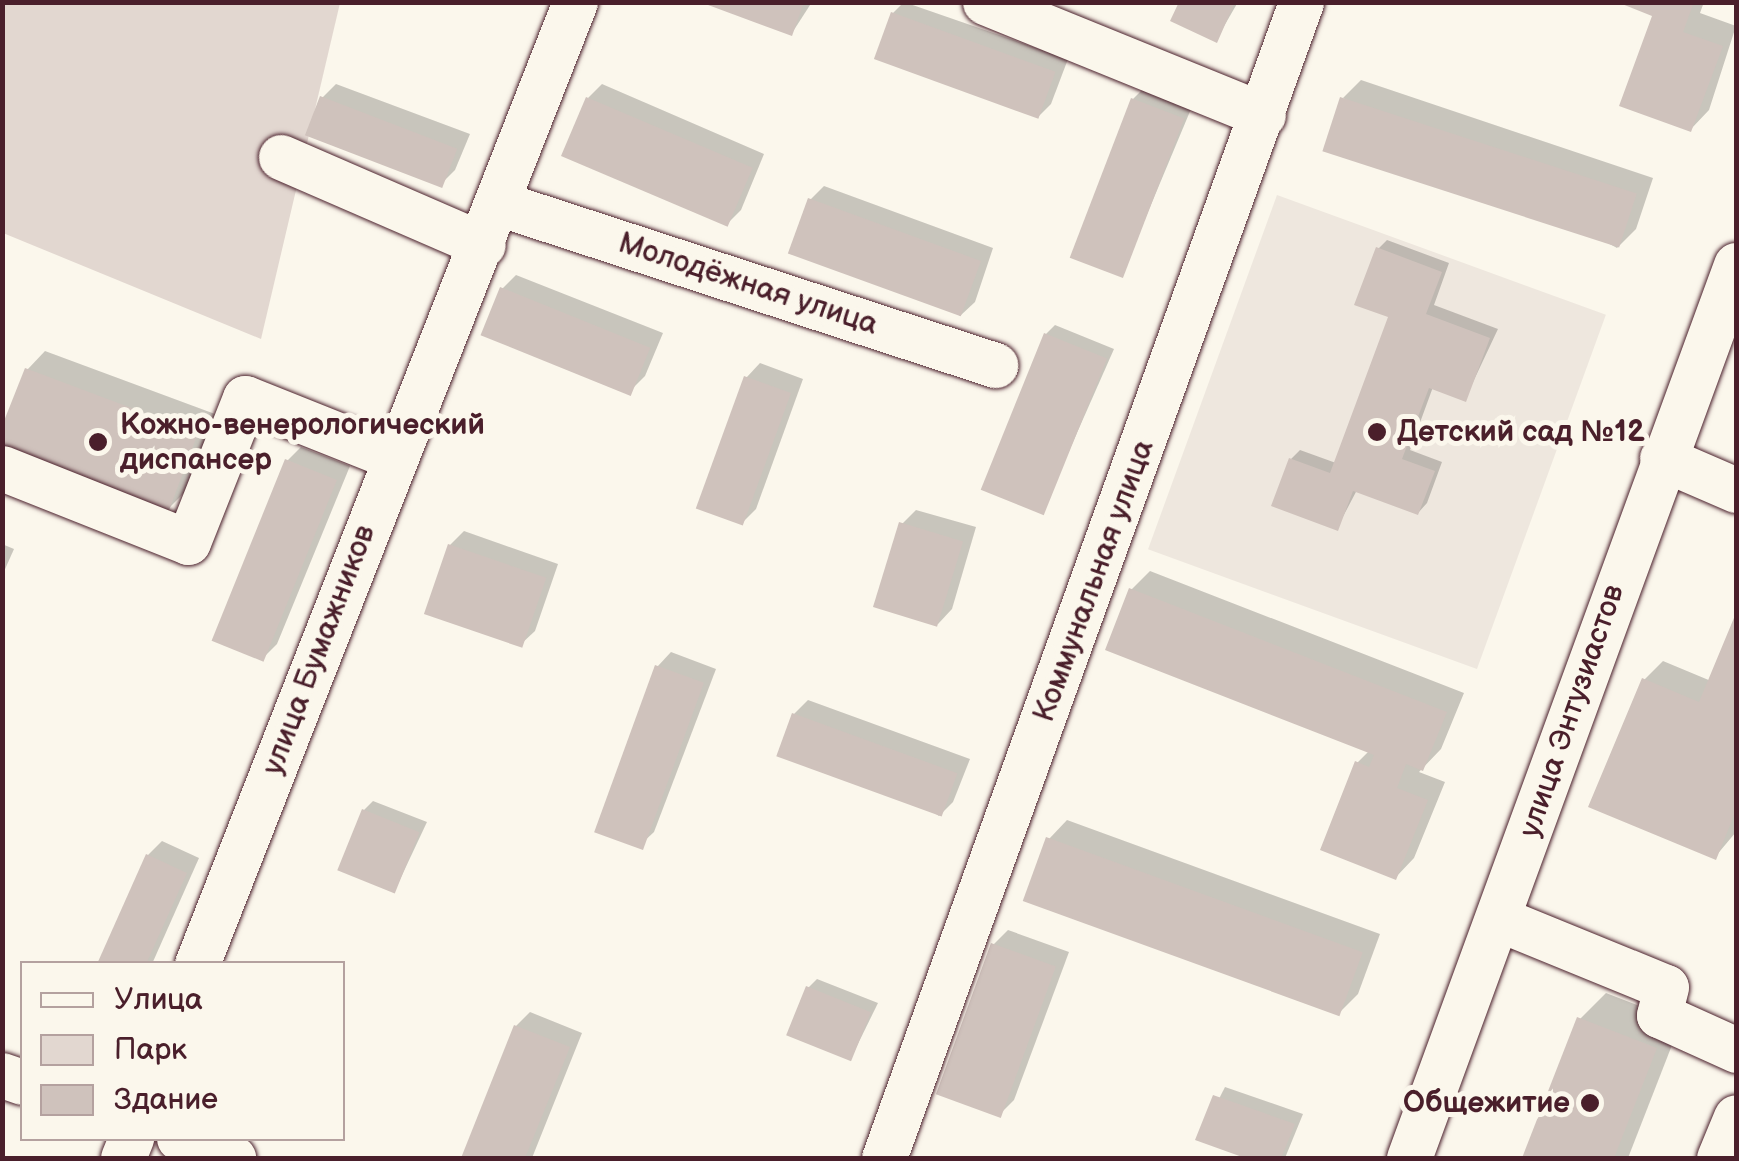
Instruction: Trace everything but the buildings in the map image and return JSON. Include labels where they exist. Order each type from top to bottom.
[{"type":"street","name":"улица Бумажников","points":[[198,961],[394,456],[492,225],[576,2]]},
{"type":"street","points":[[985,2],[1263,115]]},
{"type":"street","name":"Коммунальная улица","points":[[884,1158],[1301,2]]},
{"type":"street","name":"Молодёжная улица","points":[[282,157],[492,225],[994,365]]},
{"type":"street","name":"улица Энтузиастов","points":[[1409,1158],[1500,918],[1662,458],[1736,265]]},
{"type":"street","points":[[2,468],[188,542],[245,398],[394,456]]},
{"type":"street","points":[[1662,458],[1736,490]]},
{"type":"street","points":[[1500,918],[1666,987],[1659,1015],[1736,1050]]},
{"type":"street","points":[[1720,1158],[1736,1117]]},
{"type":"street","points":[[188,1141],[233,1158]]},
{"type":"shaded area","name":"Детский сад №12","points":[[1277,195],[1606,315],[1477,669],[1148,549]]},
{"type":"green space","points":[[2,3],[340,3],[261,339],[3,233]]},
{"type":"place","name":"Детский сад №12","points":[[1377,432]]},
{"type":"place","name":"Кожно-венерологический диспансер","points":[[98,442]]},
{"type":"place","name":"Общежитие","points":[[1590,1103]]}]
